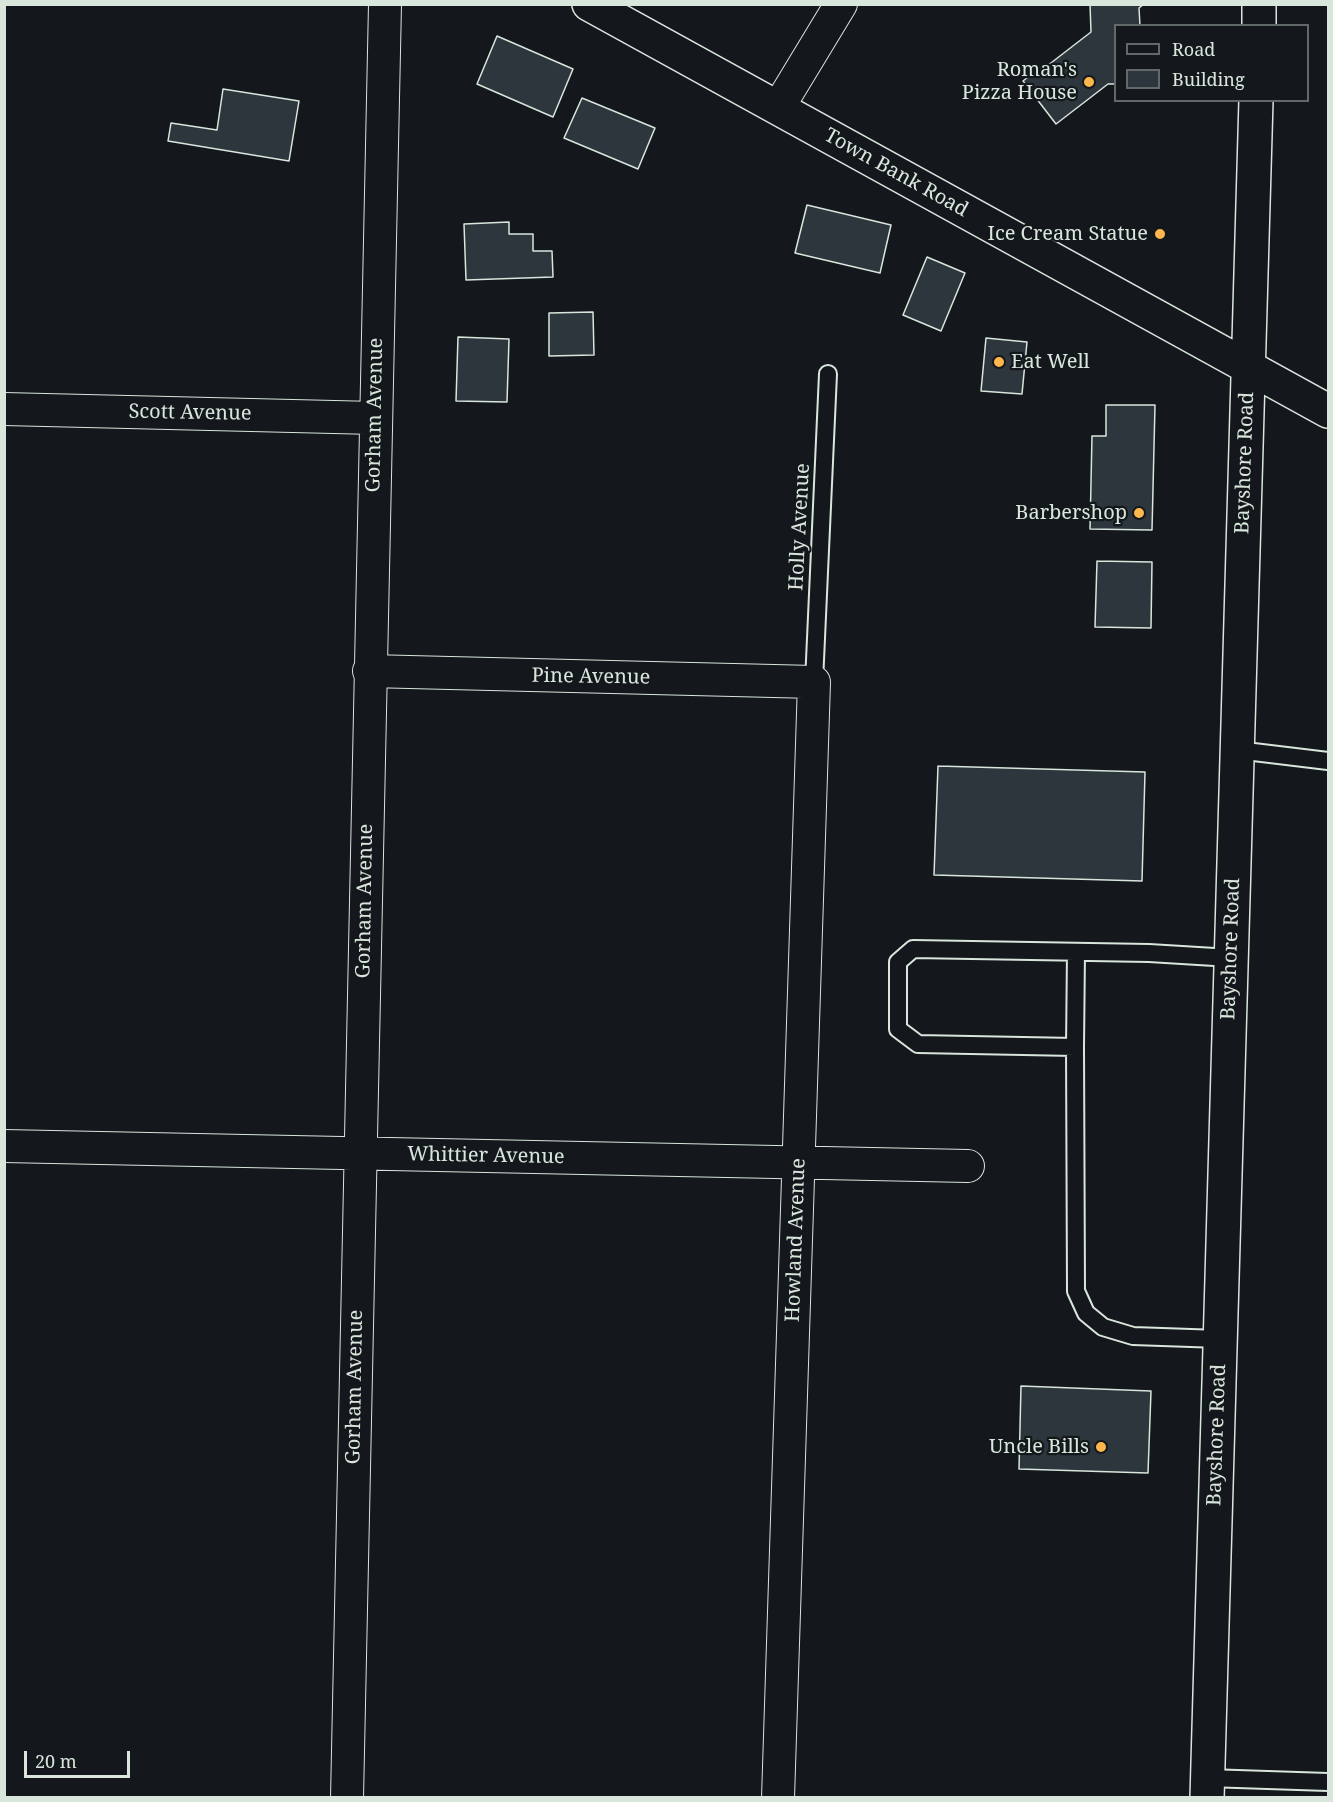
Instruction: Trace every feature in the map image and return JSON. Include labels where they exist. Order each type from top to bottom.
[{"type":"main road","name":"Town Bank Road","points":[[589,4],[1329,411]]},
{"type":"main road","points":[[1259,4],[1259,24]]},
{"type":"main road","name":"Bayshore Road","points":[[1207,1788],[1256,102]]},
{"type":"street","name":"Gorham Avenue","points":[[347,1797],[369,671],[385,4]]},
{"type":"street","points":[[778,108],[840,4]]},
{"type":"street","name":"Scott Avenue","points":[[4,409],[375,418]]},
{"type":"street","name":"Pine Avenue","points":[[369,671],[814,682]]},
{"type":"street","name":"Howland Avenue","points":[[778,1797],[814,682]]},
{"type":"street","name":"Whittier Avenue","points":[[4,1146],[968,1166]]},
{"type":"lane","name":"Holly Avenue","points":[[814,682],[828,374]]},
{"type":"lane","points":[[1237,750],[1329,761]]},
{"type":"lane","points":[[1075,1047],[918,1044],[898,1029],[898,962],[913,949],[1231,958]]},
{"type":"lane","points":[[1076,952],[1076,1291],[1086,1313],[1103,1327],[1133,1335],[1220,1339]]},
{"type":"lane","points":[[1207,1788],[1329,1782]]},
{"type":"building","points":[[1090,4],[1144,4],[1139,8],[1140,24],[1114,24],[1114,84],[1108,84],[1056,124],[1023,81],[1042,66],[1047,66],[1091,32]]},
{"type":"building","points":[[497,36],[573,69],[553,117],[477,84]]},
{"type":"building","points":[[223,89],[299,101],[289,161],[168,141],[171,123],[217,130]]},
{"type":"building","points":[[582,98],[655,128],[638,169],[564,138]]},
{"type":"building","points":[[807,205],[891,225],[880,273],[795,253]]},
{"type":"building","points":[[509,222],[509,234],[533,234],[533,251],[552,251],[553,277],[466,280],[464,224]]},
{"type":"building","points":[[927,257],[965,273],[941,331],[903,315]]},
{"type":"building","points":[[593,312],[594,355],[549,356],[549,313]]},
{"type":"building","points":[[458,337],[509,339],[507,402],[456,401]]},
{"type":"building","points":[[986,338],[1027,342],[1022,394],[981,391]]},
{"type":"building","points":[[1106,405],[1155,405],[1152,530],[1090,529],[1092,436],[1106,436]]},
{"type":"building","points":[[1097,561],[1152,562],[1151,628],[1095,627]]},
{"type":"building","points":[[938,766],[1145,772],[1142,881],[934,875]]},
{"type":"building","points":[[1021,1386],[1151,1391],[1148,1473],[1019,1469]]},
{"type":"place","name":"Roman's Pizza House","points":[[1089,82]]},
{"type":"place","name":"Ice Cream Statue","points":[[1160,234]]},
{"type":"place","name":"Eat Well","points":[[999,362]]},
{"type":"place","name":"Barbershop","points":[[1139,513]]},
{"type":"place","name":"Uncle Bills","points":[[1101,1447]]}]
